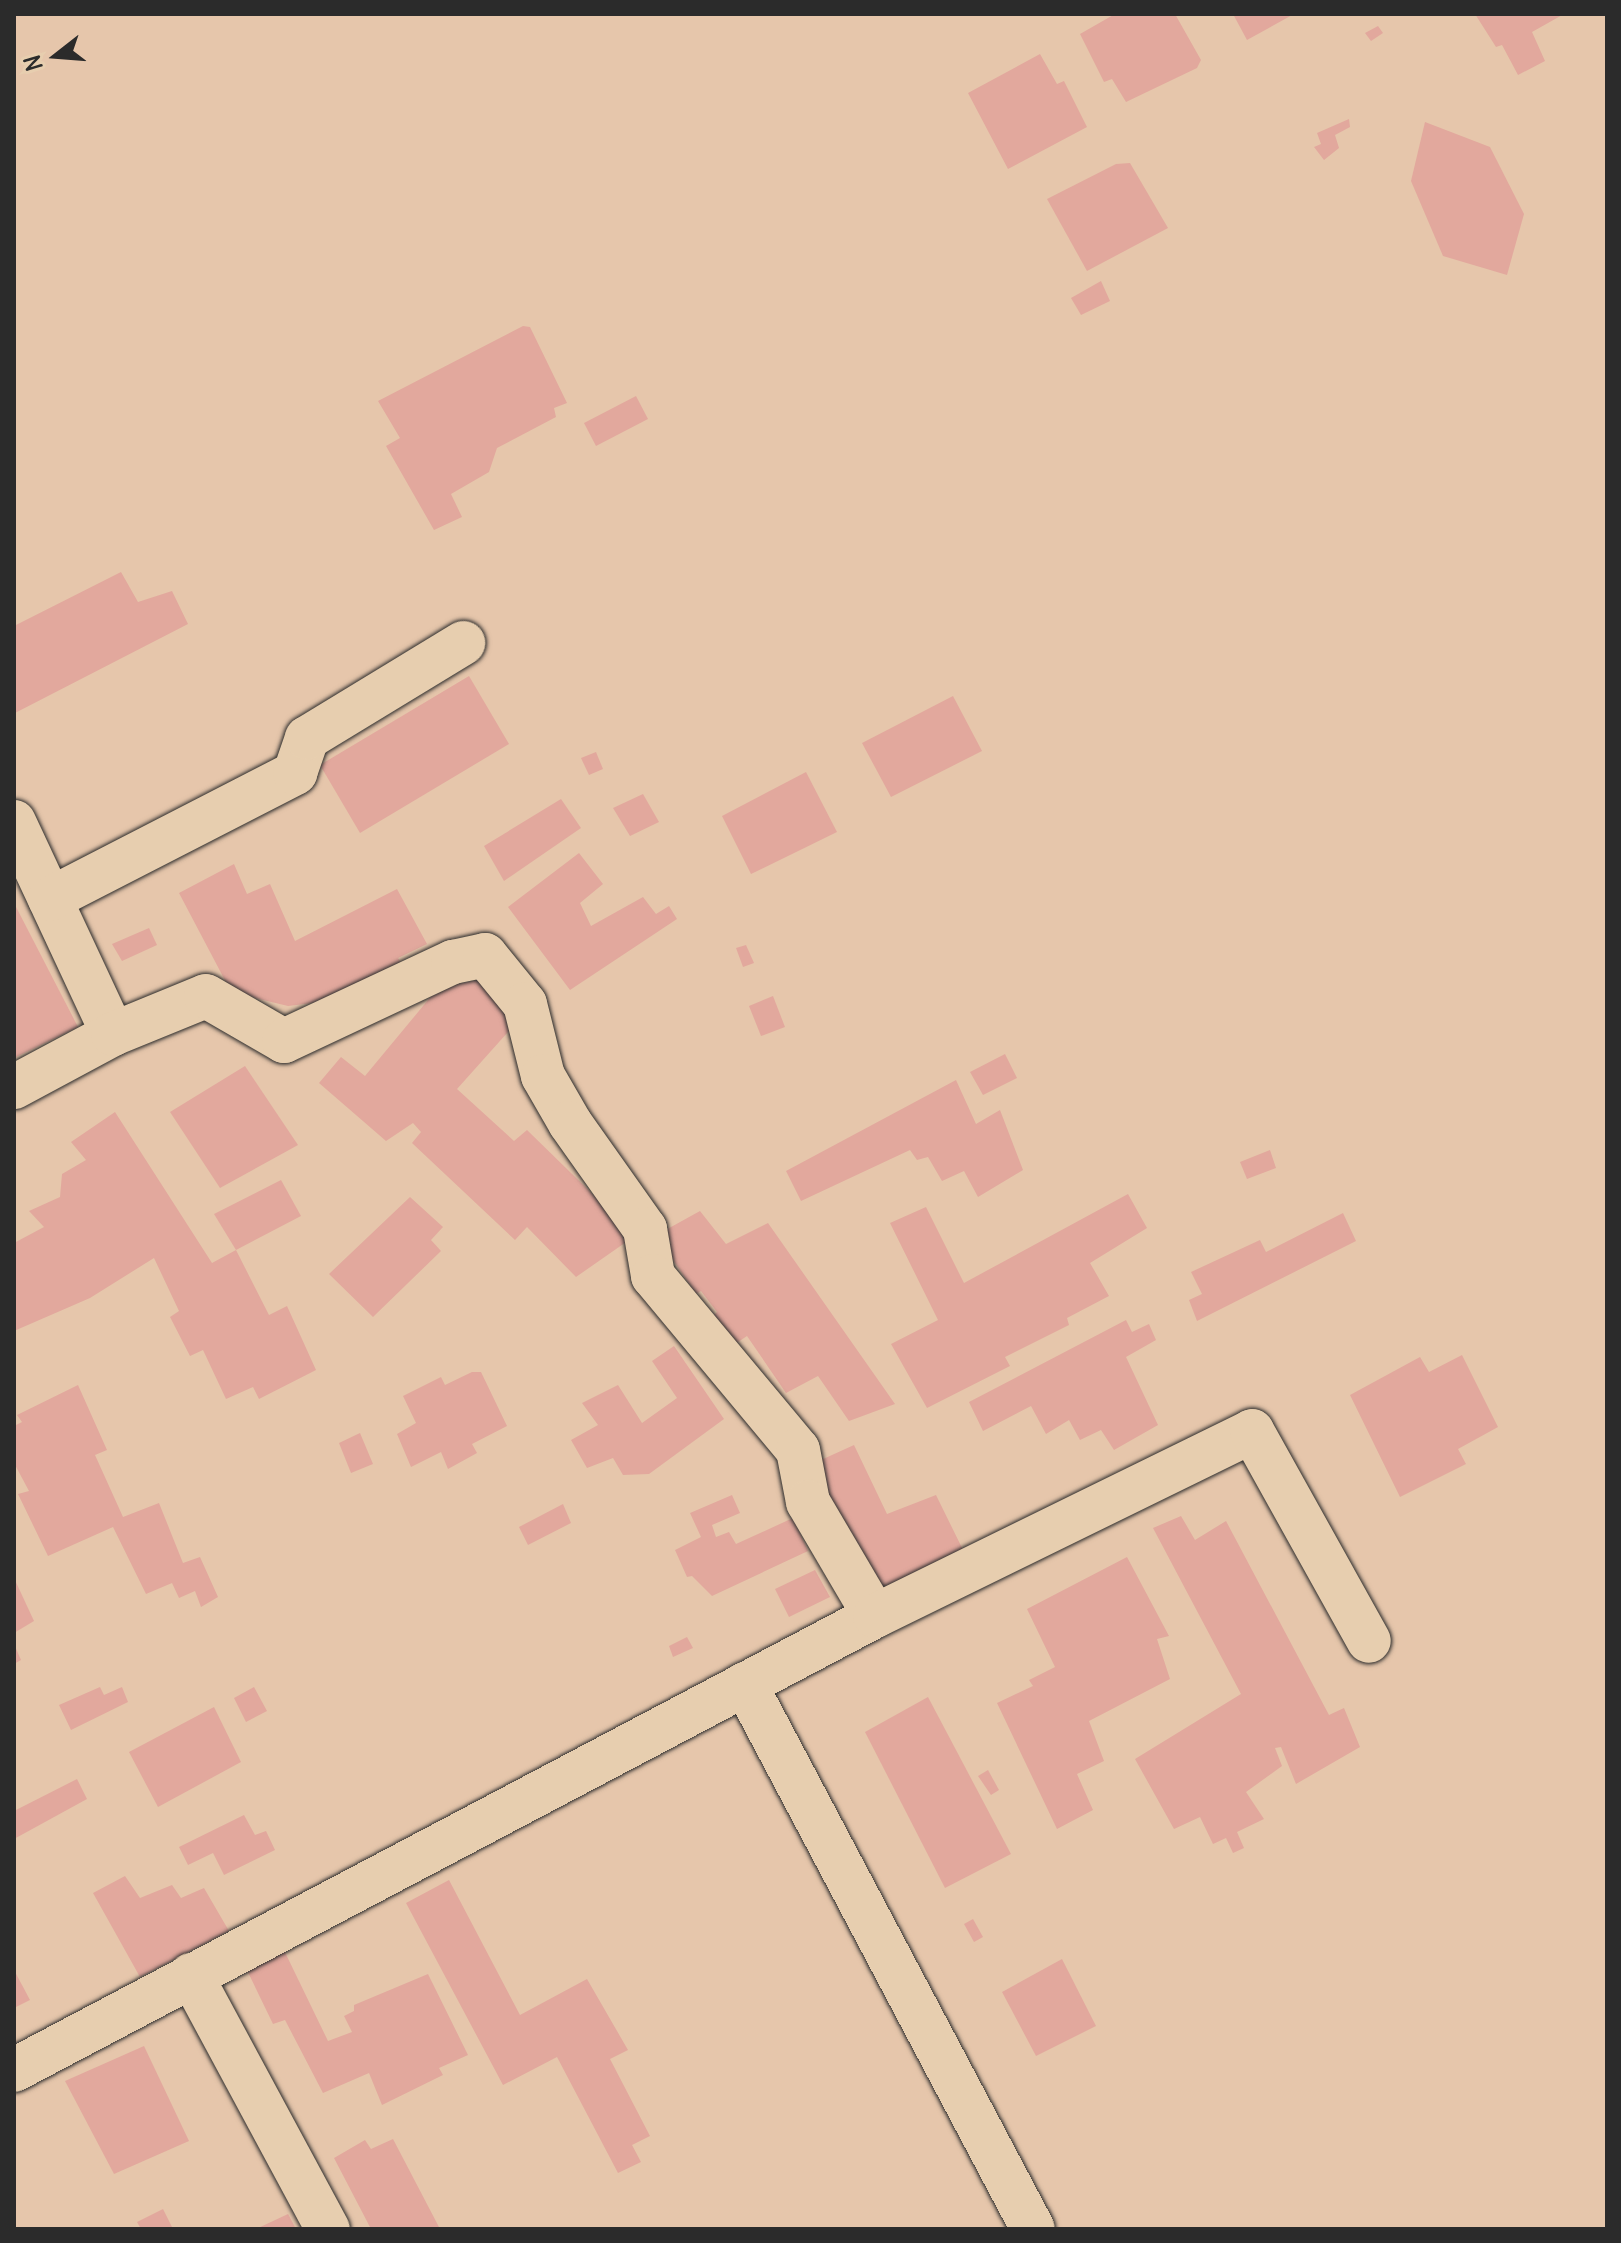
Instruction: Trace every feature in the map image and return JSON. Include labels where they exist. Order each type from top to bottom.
[{"type":"street","points":[[50,899],[295,773],[307,738],[463,643]]},
{"type":"street","points":[[14,822],[113,1034]]},
{"type":"street","points":[[14,1087],[113,1034],[206,996],[284,1041],[453,962],[485,955],[525,1004],[543,1076],[556,1099],[645,1229],[653,1276],[798,1450],[808,1502],[875,1616]]},
{"type":"street","points":[[14,2070],[875,1616],[1252,1431],[1369,1641]]},
{"type":"street","points":[[745,1684],[1033,2229]]},
{"type":"street","points":[[191,1975],[328,2229]]},
{"type":"building","points":[[1115,14],[1175,14],[1201,60],[1197,68],[1126,102],[1112,79],[1104,82],[1080,34]]},
{"type":"building","points":[[1233,14],[1294,14],[1247,40]]},
{"type":"building","points":[[1475,14],[1564,14],[1532,32],[1545,61],[1518,75],[1502,45],[1496,47]]},
{"type":"building","points":[[1378,26],[1383,33],[1371,41],[1365,33]]},
{"type":"building","points":[[1040,54],[1057,84],[1064,81],[1087,127],[1008,169],[968,93]]},
{"type":"building","points":[[1349,119],[1350,127],[1335,135],[1339,148],[1324,160],[1314,147],[1321,144],[1317,133]]},
{"type":"building","points":[[1425,122],[1490,147],[1524,214],[1507,275],[1443,256],[1411,181]]},
{"type":"building","points":[[1130,163],[1168,228],[1087,271],[1047,199],[1116,164]]},
{"type":"building","points":[[1101,281],[1110,301],[1081,315],[1071,298]]},
{"type":"building","points":[[523,326],[530,327],[567,403],[554,408],[556,417],[497,448],[489,472],[451,494],[462,517],[434,530],[386,446],[400,438],[378,401]]},
{"type":"building","points":[[636,396],[648,419],[596,446],[584,423]]},
{"type":"building","points":[[121,572],[138,602],[172,591],[188,624],[15,713],[14,626]]},
{"type":"building","points":[[469,676],[509,744],[360,833],[320,765]]},
{"type":"building","points":[[953,696],[982,751],[891,797],[862,743]]},
{"type":"building","points":[[596,752],[603,769],[589,775],[581,758]]},
{"type":"building","points":[[806,772],[837,832],[751,874],[722,816]]},
{"type":"building","points":[[643,794],[659,822],[630,836],[613,808]]},
{"type":"building","points":[[561,799],[581,828],[504,881],[484,846]]},
{"type":"building","points":[[579,853],[603,884],[580,903],[591,926],[643,897],[656,914],[669,906],[677,919],[570,990],[508,907]]},
{"type":"building","points":[[234,864],[247,894],[270,884],[295,941],[397,889],[427,944],[398,958],[407,972],[321,1002],[288,1006],[238,994],[229,988],[179,893]]},
{"type":"building","points":[[14,903],[78,1027],[14,1058]]},
{"type":"building","points":[[149,928],[157,945],[122,961],[112,944]]},
{"type":"building","points":[[746,945],[754,963],[743,967],[736,948]]},
{"type":"building","points":[[478,980],[517,1022],[457,1089],[514,1141],[527,1130],[613,1214],[629,1240],[576,1277],[527,1227],[515,1240],[412,1143],[421,1132],[413,1123],[386,1141],[319,1083],[341,1057],[365,1076],[438,988]]},
{"type":"building","points":[[773,996],[785,1027],[761,1036],[749,1006]]},
{"type":"building","points":[[1005,1054],[1017,1078],[983,1095],[970,1072]]},
{"type":"building","points":[[245,1066],[298,1145],[220,1188],[170,1112]]},
{"type":"building","points":[[956,1080],[976,1124],[1000,1110],[1023,1170],[978,1197],[964,1171],[942,1181],[928,1157],[917,1160],[910,1150],[801,1201],[786,1171]]},
{"type":"building","points":[[115,1112],[212,1263],[236,1250],[269,1315],[287,1306],[316,1370],[259,1399],[253,1387],[226,1399],[203,1350],[190,1356],[170,1317],[179,1311],[154,1258],[90,1298],[14,1331],[14,1243],[44,1227],[29,1211],[60,1197],[62,1174],[86,1160],[71,1142]]},
{"type":"building","points":[[1270,1150],[1276,1168],[1247,1179],[1240,1162]]},
{"type":"building","points":[[281,1180],[301,1216],[236,1250],[214,1214]]},
{"type":"building","points":[[1128,1194],[1147,1228],[1090,1263],[1109,1296],[1067,1318],[1069,1325],[1005,1357],[1010,1366],[927,1408],[891,1344],[938,1320],[890,1223],[926,1207],[964,1283]]},
{"type":"building","points":[[410,1197],[443,1227],[431,1240],[441,1251],[373,1317],[329,1274]]},
{"type":"building","points":[[700,1211],[726,1244],[768,1223],[895,1404],[849,1421],[818,1376],[786,1393],[747,1336],[732,1346],[713,1316],[717,1312],[701,1291],[696,1294],[665,1248],[671,1243],[662,1232]]},
{"type":"building","points":[[1343,1213],[1356,1241],[1197,1321],[1189,1300],[1202,1294],[1191,1272],[1260,1240],[1266,1252]]},
{"type":"building","points":[[1126,1320],[1132,1332],[1149,1324],[1156,1340],[1126,1357],[1158,1425],[1114,1450],[1101,1430],[1080,1440],[1069,1420],[1046,1434],[1031,1406],[983,1431],[969,1402]]},
{"type":"building","points":[[674,1346],[724,1419],[649,1474],[623,1475],[613,1458],[587,1468],[571,1440],[598,1425],[582,1403],[618,1385],[642,1423],[677,1398],[652,1361]]},
{"type":"building","points":[[1462,1355],[1498,1427],[1458,1449],[1466,1464],[1400,1497],[1350,1395],[1420,1357],[1429,1372]]},
{"type":"building","points":[[472,1372],[481,1372],[507,1426],[472,1444],[477,1453],[448,1469],[441,1452],[411,1467],[397,1434],[416,1423],[403,1396],[441,1377],[445,1385]]},
{"type":"building","points":[[78,1385],[107,1450],[95,1455],[123,1517],[159,1503],[183,1563],[200,1557],[218,1597],[201,1607],[195,1591],[179,1598],[172,1583],[146,1594],[113,1527],[48,1556],[18,1494],[29,1491],[14,1463],[14,1426],[22,1422],[17,1415]]},
{"type":"building","points":[[360,1433],[373,1464],[351,1473],[339,1443]]},
{"type":"building","points":[[854,1445],[887,1514],[936,1495],[966,1556],[875,1602],[810,1465]]},
{"type":"building","points":[[732,1495],[740,1513],[712,1525],[716,1537],[729,1532],[736,1544],[793,1518],[808,1551],[712,1596],[692,1576],[687,1577],[675,1550],[701,1537],[690,1513]]},
{"type":"building","points":[[563,1504],[571,1523],[528,1545],[519,1527]]},
{"type":"building","points":[[1181,1516],[1195,1540],[1226,1521],[1329,1715],[1344,1708],[1360,1747],[1296,1784],[1281,1747],[1275,1748],[1282,1766],[1246,1792],[1264,1819],[1237,1832],[1244,1848],[1233,1853],[1226,1838],[1213,1844],[1200,1817],[1174,1829],[1135,1759],[1241,1694],[1153,1528]]},
{"type":"building","points":[[1127,1557],[1169,1636],[1157,1639],[1170,1679],[1089,1721],[1104,1761],[1077,1774],[1093,1810],[1057,1829],[997,1703],[1033,1686],[1029,1680],[1055,1667],[1027,1609]]},
{"type":"building","points":[[815,1570],[830,1597],[789,1617],[775,1589]]},
{"type":"building","points":[[14,1578],[34,1621],[14,1633]]},
{"type":"building","points":[[687,1637],[693,1648],[673,1657],[669,1646]]},
{"type":"building","points":[[14,1644],[21,1660],[14,1664]]},
{"type":"building","points":[[100,1687],[104,1695],[122,1687],[128,1702],[71,1730],[59,1705]]},
{"type":"building","points":[[254,1687],[267,1711],[246,1722],[234,1698]]},
{"type":"building","points":[[928,1697],[1011,1854],[945,1888],[865,1732]]},
{"type":"building","points":[[214,1707],[241,1762],[158,1807],[129,1752]]},
{"type":"building","points":[[988,1770],[999,1790],[991,1795],[978,1776]]},
{"type":"building","points":[[77,1779],[87,1799],[14,1839],[14,1811]]},
{"type":"building","points":[[244,1815],[255,1835],[266,1831],[275,1850],[224,1875],[213,1853],[188,1865],[179,1847]]},
{"type":"building","points":[[125,1876],[140,1898],[172,1885],[181,1898],[204,1888],[229,1931],[140,1977],[93,1893]]},
{"type":"building","points":[[449,1880],[520,2015],[587,1979],[628,2050],[610,2059],[650,2136],[632,2145],[641,2162],[618,2173],[557,2057],[503,2085],[406,1903]]},
{"type":"building","points":[[973,1919],[983,1937],[974,1942],[964,1924]]},
{"type":"building","points":[[281,1944],[328,2041],[352,2032],[344,2016],[354,2011],[354,2005],[428,1974],[468,2055],[439,2068],[443,2075],[382,2105],[369,2073],[323,2093],[285,2020],[273,2024],[244,1964]]},
{"type":"building","points":[[1062,1959],[1096,2026],[1036,2056],[1002,1992]]},
{"type":"building","points":[[14,1970],[30,2000],[14,2008]]},
{"type":"building","points":[[144,2046],[189,2141],[114,2174],[65,2081]]},
{"type":"building","points":[[393,2139],[440,2229],[371,2229],[334,2158],[365,2140],[371,2149]]},
{"type":"building","points":[[163,2209],[173,2229],[141,2229],[137,2222]]},
{"type":"building","points":[[288,2214],[296,2229],[256,2229]]}]
